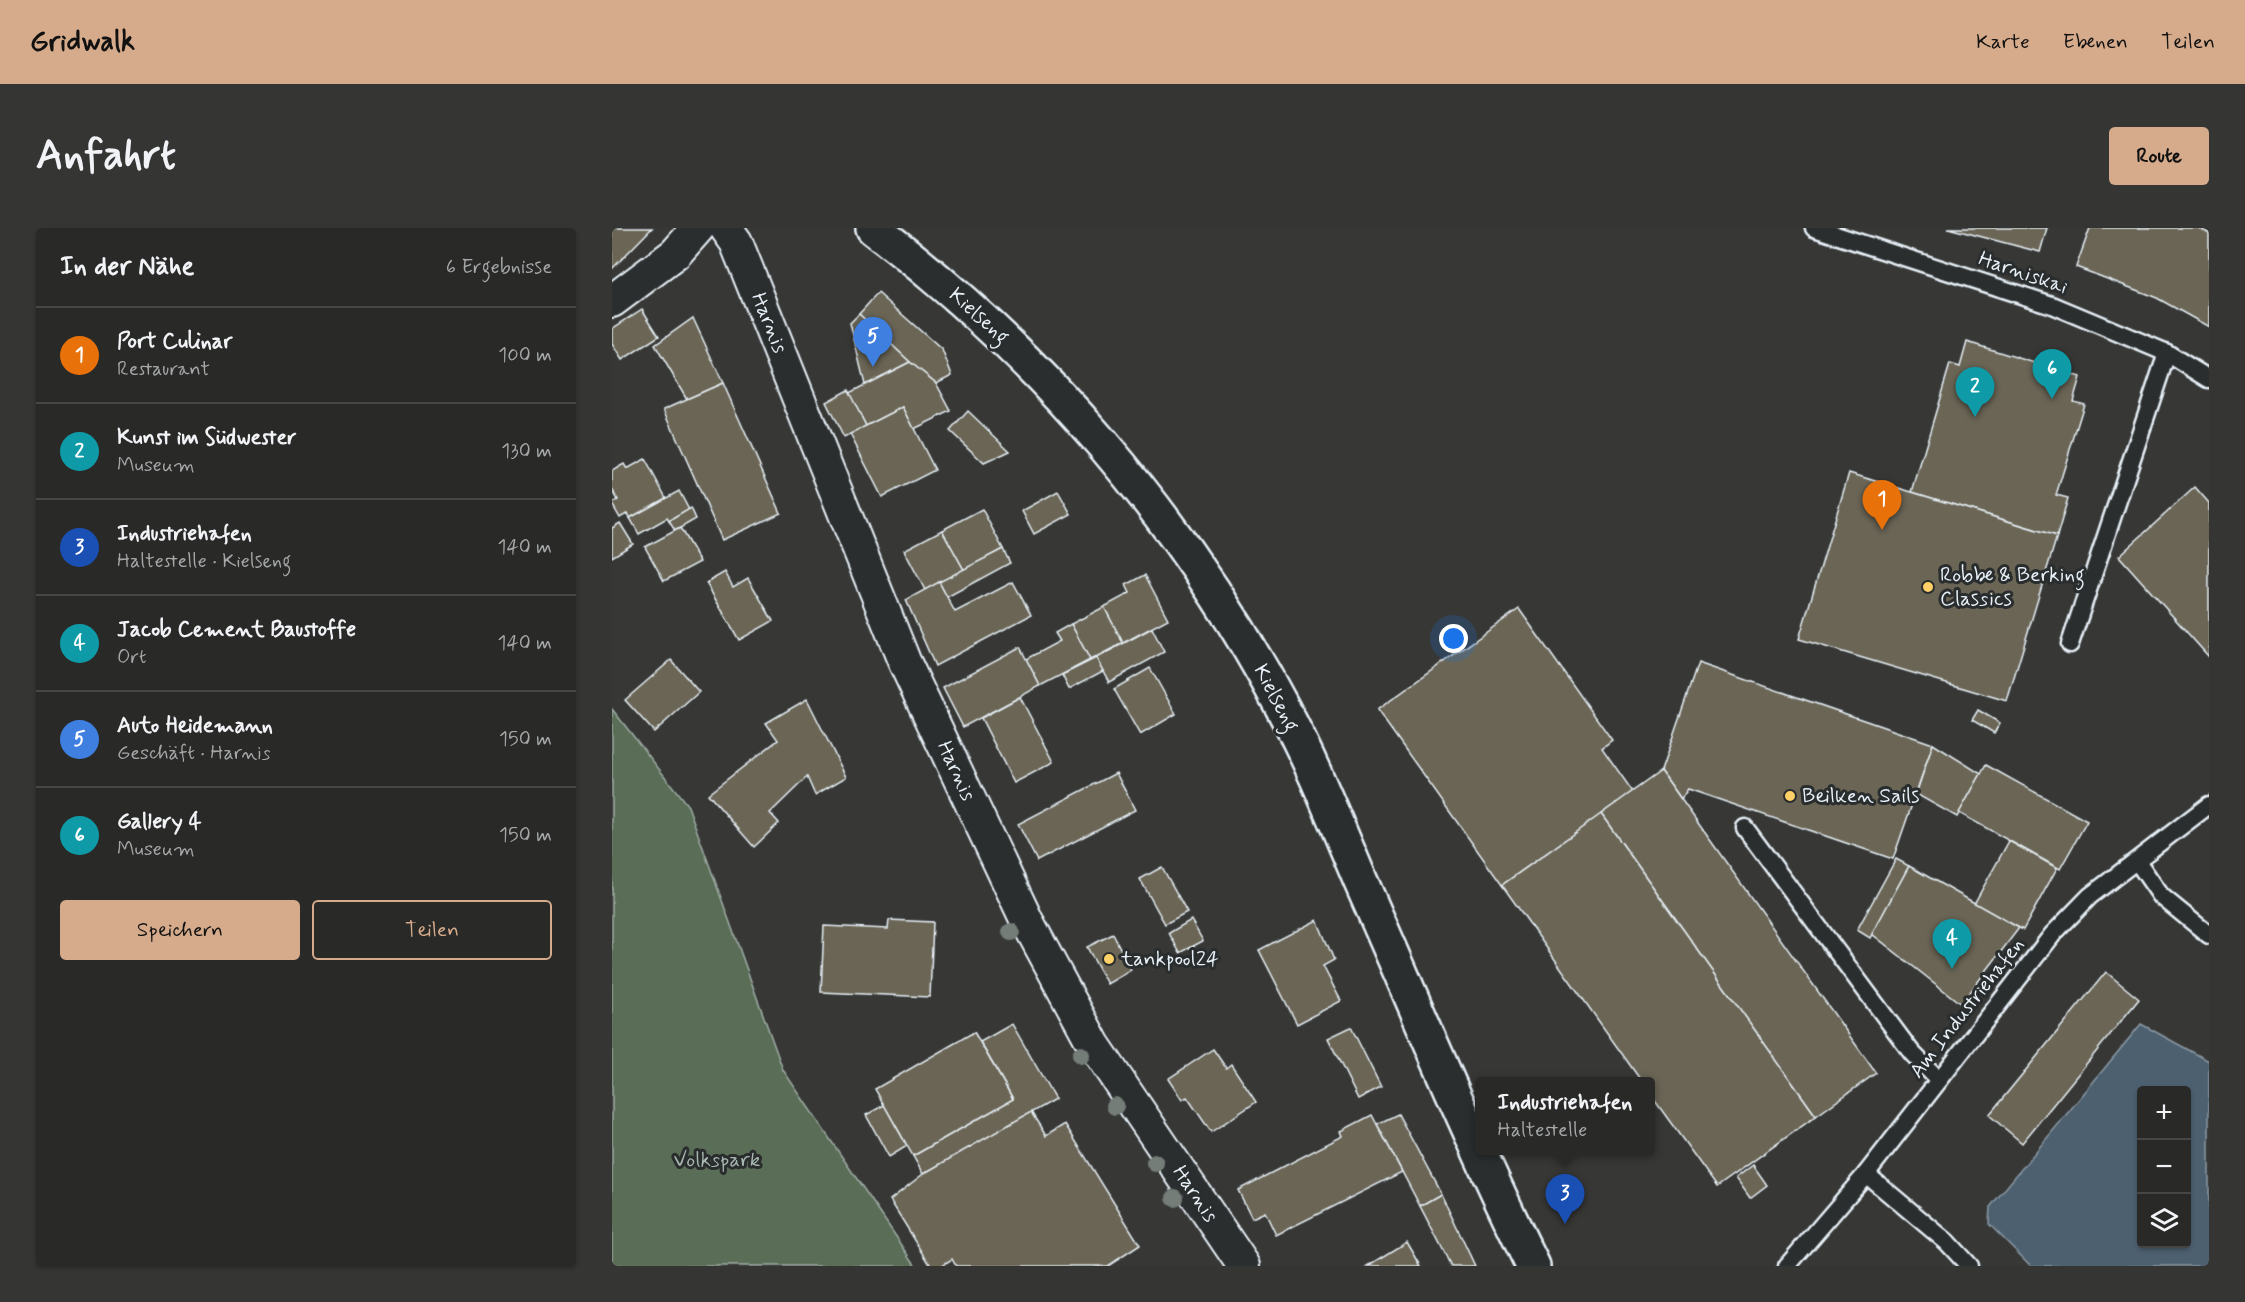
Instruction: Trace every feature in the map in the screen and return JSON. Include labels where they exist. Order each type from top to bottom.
[{"type":"street","points":[[612,301],[675,254],[698,228]]},
{"type":"street","name":"Kielseng","points":[[873,228],[950,289],[1018,351],[1135,482],[1184,546],[1232,620],[1282,707],[1316,778],[1475,1142]]},
{"type":"street","name":"Harnis","points":[[739,233],[904,662],[1027,921],[1094,1045],[1244,1266]]},
{"type":"street","name":"Kielseng","points":[[1481,1155],[1533,1266]]},
{"type":"lane","name":"Harniskai","points":[[1814,228],[2052,305],[2167,353],[2209,379]]},
{"type":"lane","points":[[2070,644],[2167,353]]},
{"type":"lane","name":"Am Industriehafen","points":[[1787,1266],[1866,1174],[2053,934],[2091,896],[2209,805]]},
{"type":"lane","points":[[1745,828],[1912,1053],[1939,1080]]},
{"type":"lane","points":[[2137,861],[2161,896],[2209,935]]},
{"type":"lane","points":[[1866,1174],[1947,1242],[1969,1266]]},
{"type":"green space","name":"Volkspark","points":[[612,709],[688,806],[783,1070],[916,1266],[612,1266]]},
{"type":"water","points":[[2141,1024],[2209,1061],[2209,1266],[2031,1266],[1989,1224],[1990,1207]]},
{"type":"building","points":[[612,228],[652,228],[612,269]]},
{"type":"building","points":[[1948,228],[2047,228],[2040,252]]},
{"type":"building","points":[[2090,228],[2198,228],[2209,233],[2209,327],[2157,298],[2076,267]]},
{"type":"building","points":[[878,293],[942,350],[952,375],[936,383],[859,314]]},
{"type":"building","points":[[642,309],[659,336],[622,360],[612,344],[612,329]]},
{"type":"building","points":[[859,314],[910,362],[865,385],[850,323]]},
{"type":"building","points":[[693,318],[723,383],[687,399],[655,345]]},
{"type":"building","points":[[1967,342],[2080,377],[2073,401],[2084,404],[2056,495],[2068,498],[2057,536],[1912,492],[1950,364],[1960,367]]},
{"type":"building","points":[[910,362],[936,383],[951,411],[914,429],[903,407],[866,426],[849,393]]},
{"type":"building","points":[[723,383],[781,513],[722,540],[664,409]]},
{"type":"building","points":[[848,390],[866,426],[844,438],[826,402]]},
{"type":"building","points":[[903,407],[935,470],[882,497],[850,434]]},
{"type":"building","points":[[968,411],[1010,451],[984,463],[950,431]]},
{"type":"building","points":[[645,459],[666,498],[630,518],[628,513],[620,518],[612,504],[618,500],[612,489],[612,471],[624,464],[627,469]]},
{"type":"building","name":"Robbe & Berking Classics","points":[[1849,473],[2057,536],[2007,701],[1799,639]]},
{"type":"building","points":[[2195,487],[2209,503],[2209,657],[2119,556]]},
{"type":"building","points":[[679,491],[689,510],[669,521],[667,518],[639,534],[630,518]]},
{"type":"building","points":[[1058,491],[1071,514],[1034,534],[1022,511]]},
{"type":"building","points":[[691,508],[696,519],[675,531],[669,521]]},
{"type":"building","points":[[982,509],[1003,549],[964,570],[942,530]]},
{"type":"building","points":[[620,523],[633,544],[612,557],[612,528]]},
{"type":"building","points":[[680,528],[700,562],[664,581],[645,547]]},
{"type":"building","points":[[942,530],[964,570],[925,590],[904,550]]},
{"type":"building","points":[[1003,549],[1010,563],[947,597],[939,582]]},
{"type":"building","points":[[725,572],[733,587],[748,578],[773,621],[739,640],[706,583]]},
{"type":"building","points":[[1145,575],[1168,619],[1123,643],[1104,607],[1130,593],[1126,585]]},
{"type":"building","points":[[939,582],[955,612],[1013,582],[1031,615],[935,666],[906,600]]},
{"type":"building","points":[[1104,607],[1123,643],[1090,660],[1071,624]]},
{"type":"building","points":[[1519,609],[1612,740],[1602,748],[1633,792],[1502,885],[1377,710]]},
{"type":"building","points":[[1071,624],[1090,660],[1040,686],[1026,659],[1060,641],[1055,633]]},
{"type":"building","points":[[1152,628],[1164,652],[1109,682],[1096,658]]},
{"type":"building","points":[[1020,647],[1040,686],[963,727],[943,688]]},
{"type":"building","points":[[1096,658],[1103,671],[1069,689],[1062,675]]},
{"type":"building","points":[[671,660],[699,692],[654,732],[625,700]]},
{"type":"building","points":[[1698,663],[1933,744],[1893,859],[1688,789],[1681,799],[1661,771]]},
{"type":"building","points":[[1150,668],[1176,714],[1140,735],[1114,689]]},
{"type":"building","points":[[1020,697],[1054,762],[1014,783],[981,718]]},
{"type":"building","points":[[807,699],[846,777],[815,795],[807,777],[770,813],[779,823],[754,847],[708,794],[778,740],[766,723]]},
{"type":"building","points":[[1978,710],[2000,723],[1994,733],[1972,720]]},
{"type":"building","points":[[1933,744],[1981,774],[1957,817],[1916,794]]},
{"type":"building","points":[[1986,765],[2087,821],[2060,869],[1959,813]]},
{"type":"building","points":[[1661,771],[1876,1073],[1816,1116],[1601,814]]},
{"type":"building","points":[[1116,773],[1135,810],[1037,861],[1018,824]]},
{"type":"building","points":[[1601,814],[1816,1116],[1717,1187],[1655,1101],[1655,1077],[1638,1077],[1502,885]]},
{"type":"building","points":[[2009,841],[2057,868],[2023,930],[1974,904]]},
{"type":"building","points":[[1896,859],[1909,866],[1870,938],[1857,930]]},
{"type":"building","points":[[1909,866],[2019,928],[1961,1004],[1872,934]]},
{"type":"building","points":[[1162,867],[1187,912],[1165,924],[1140,879]]},
{"type":"building","points":[[889,920],[933,922],[930,997],[821,992],[824,926],[888,929]]},
{"type":"building","points":[[1191,920],[1203,941],[1180,953],[1169,933]]},
{"type":"building","points":[[1317,920],[1334,960],[1323,966],[1341,1001],[1297,1024],[1259,950]]},
{"type":"building","name":"tankpool24","points":[[1113,934],[1131,970],[1107,984],[1087,947]]},
{"type":"building","points":[[2106,972],[2139,999],[2022,1143],[1989,1115]]},
{"type":"building","points":[[1012,1024],[1055,1099],[923,1174],[913,1156],[1013,1099],[980,1042]]},
{"type":"building","points":[[1351,1027],[1381,1087],[1358,1099],[1328,1038]]},
{"type":"building","points":[[974,1032],[1013,1099],[913,1156],[875,1089]]},
{"type":"building","points":[[1213,1049],[1226,1068],[1231,1064],[1256,1102],[1211,1132],[1187,1097],[1182,1100],[1168,1079]]},
{"type":"building","points":[[884,1105],[907,1146],[889,1157],[866,1115]]},
{"type":"building","points":[[1031,1112],[1046,1136],[1065,1124],[1140,1245],[1108,1266],[956,1266],[952,1259],[941,1266],[931,1266],[890,1200],[923,1174]]},
{"type":"building","points":[[1398,1114],[1441,1194],[1420,1206],[1377,1124]]},
{"type":"building","points":[[1372,1115],[1402,1172],[1276,1235],[1265,1212],[1252,1218],[1238,1190],[1343,1136],[1341,1131]]},
{"type":"building","points":[[1753,1165],[1767,1185],[1750,1198],[1736,1178]]},
{"type":"building","points":[[1441,1194],[1475,1266],[1451,1266],[1420,1206]]},
{"type":"building","points":[[1407,1242],[1421,1266],[1368,1266]]},
{"type":"place","name":"Auto Heidemann","points":[[873,367]]},
{"type":"place","name":"Gallery 4","points":[[2052,399]]},
{"type":"place","name":"Kunst im Südwester","points":[[1975,417]]},
{"type":"place","name":"Port Culinar","points":[[1882,530]]},
{"type":"place","name":"Robbe & Berking Classics","points":[[1928,587]]},
{"type":"place","name":"Beilken Sails","points":[[1790,796]]},
{"type":"place","name":"tankpool24","points":[[1109,959]]},
{"type":"place","name":"Jacob Cement Baustoffe","points":[[1952,969]]},
{"type":"place","name":"Industriehafen","points":[[1565,1224]]}]
